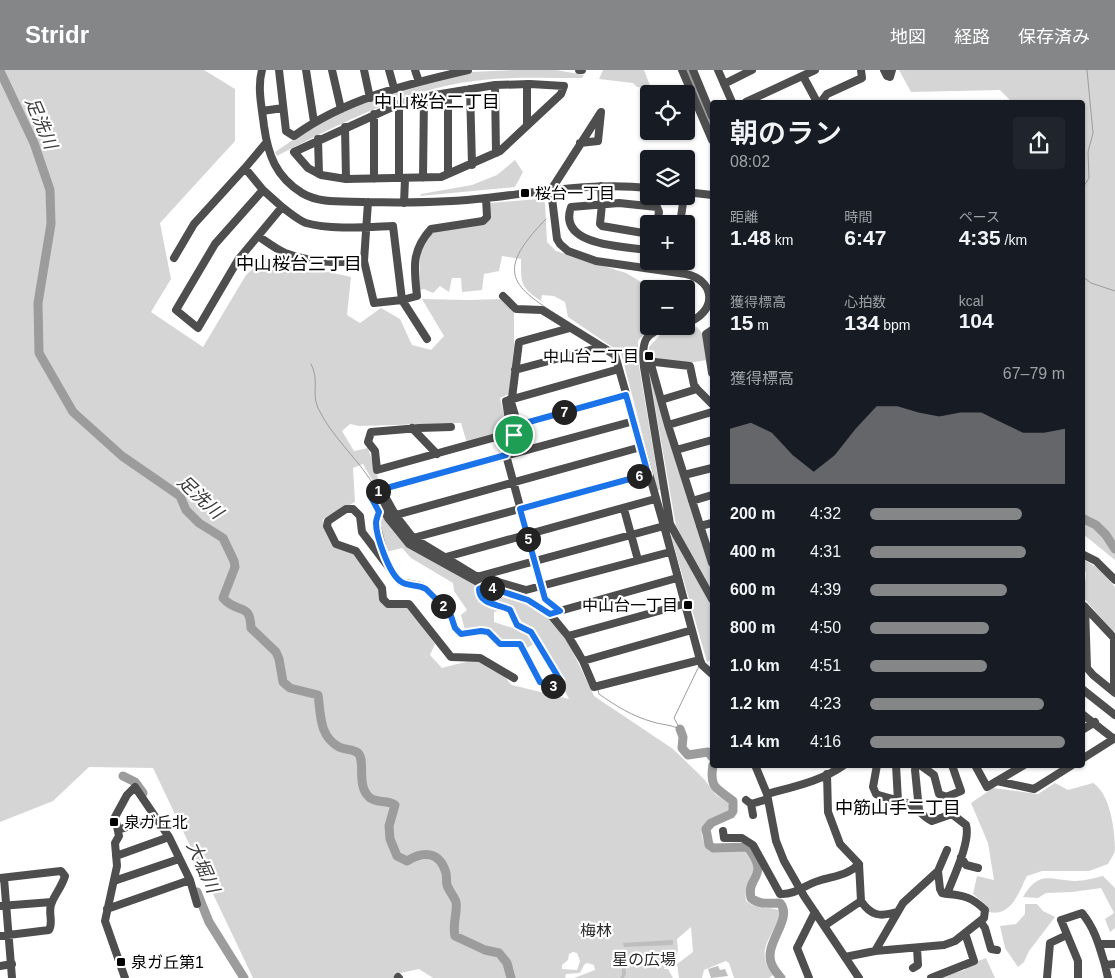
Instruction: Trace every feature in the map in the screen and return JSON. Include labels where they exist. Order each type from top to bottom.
[{"type":"street","points":[[262,70],[259,79],[266,143],[276,169],[287,182],[303,194],[321,200],[404,203],[486,198],[601,186],[640,188]]},
{"type":"street","points":[[279,70],[286,131],[294,136],[314,122],[341,109],[394,88],[419,82],[443,73],[468,70]]},
{"type":"street","points":[[306,70],[314,122]]},
{"type":"street","points":[[332,70],[341,109]]},
{"type":"street","points":[[364,70],[370,98]]},
{"type":"street","points":[[389,70],[394,88]]},
{"type":"street","points":[[415,70],[419,82]]},
{"type":"street","points":[[684,70],[707,111]]},
{"type":"street","points":[[693,70],[707,111],[710,128]]},
{"type":"street","points":[[718,70],[731,100]]},
{"type":"street","points":[[724,84],[752,70]]},
{"type":"street","points":[[750,100],[815,70]]},
{"type":"street","points":[[818,100],[862,78],[861,70]]},
{"type":"street","points":[[884,70],[887,76],[890,77],[892,70]]},
{"type":"street","points":[[803,76],[814,100]]},
{"type":"street","points":[[527,84],[527,125]]},
{"type":"street","points":[[495,85],[496,153]]},
{"type":"street","points":[[495,85],[564,86],[561,94],[496,153],[441,177],[346,179],[319,174],[308,168],[294,152],[318,139],[399,104],[424,97],[495,85]]},
{"type":"street","points":[[470,90],[472,165]]},
{"type":"street","points":[[448,93],[448,174]]},
{"type":"street","points":[[423,178],[424,97]]},
{"type":"street","points":[[399,104],[404,203]]},
{"type":"street","points":[[262,111],[283,108]]},
{"type":"street","points":[[374,114],[374,179]]},
{"type":"street","points":[[345,127],[346,179]]},
{"type":"street","points":[[318,139],[319,174]]},
{"type":"street","points":[[174,258],[194,224],[266,143]]},
{"type":"street","points":[[580,144],[551,190],[556,234],[560,244],[568,251],[616,265],[693,276],[704,283],[708,294],[706,310],[695,320]]},
{"type":"street","points":[[245,168],[263,190],[282,207],[305,222],[346,227],[393,226],[402,300],[427,339]]},
{"type":"street","points":[[601,186],[600,224],[602,226],[640,232]]},
{"type":"street","points":[[263,190],[215,244],[176,310],[198,328],[238,260],[282,207]]},
{"type":"street","points":[[695,193],[710,195]]},
{"type":"street","points":[[368,202],[364,261],[374,303],[402,300],[417,296],[415,272],[417,248],[424,237],[431,229],[440,226],[483,221],[487,217],[486,198]]},
{"type":"street","points":[[640,249],[605,244],[587,239],[577,233],[572,227],[571,207],[619,203],[657,208],[658,215]]},
{"type":"street","points":[[258,236],[284,253],[306,259],[335,264],[364,261]]},
{"type":"street","points":[[503,296],[516,309],[542,310],[615,355],[656,499],[667,525],[710,596]]},
{"type":"street","points":[[560,611],[545,599],[526,535],[505,451],[518,425],[511,399],[519,342],[570,328]]},
{"type":"street","points":[[710,331],[706,334],[710,361]]},
{"type":"street","points":[[649,335],[643,347],[670,552],[700,660],[702,665],[710,672]]},
{"type":"street","points":[[515,370],[601,347]]},
{"type":"street","points":[[646,361],[690,366],[694,385],[710,402]]},
{"type":"street","points":[[646,361],[700,526],[710,549]]},
{"type":"street","points":[[451,428],[412,428],[371,432],[368,442],[374,451],[377,470],[507,434],[510,426],[506,401],[619,369]]},
{"type":"street","points":[[660,400],[697,389]]},
{"type":"street","points":[[518,425],[626,395]]},
{"type":"street","points":[[668,424],[710,413]]},
{"type":"street","points":[[386,562],[376,523],[379,512],[370,495],[383,489],[634,422]]},
{"type":"street","points":[[412,428],[437,454]]},
{"type":"street","points":[[676,450],[710,441]]},
{"type":"street","points":[[396,515],[641,447]]},
{"type":"street","points":[[684,475],[710,468]]},
{"type":"street","points":[[413,538],[648,474]]},
{"type":"street","points":[[383,489],[382,491],[396,515],[413,538],[474,575],[526,590],[670,552]]},
{"type":"street","points":[[375,493],[388,518],[409,544],[485,586],[528,600],[550,614],[584,660],[594,687],[700,660]]},
{"type":"street","points":[[692,501],[710,496]]},
{"type":"street","points":[[446,557],[656,499]]},
{"type":"street","points":[[624,508],[638,560]]},
{"type":"street","points":[[485,586],[479,589],[479,596],[483,600],[510,610],[517,625],[531,632],[560,680],[558,684],[550,686],[540,682],[520,644],[497,643],[488,632],[481,631],[461,634],[450,613],[426,589],[421,586],[400,582],[362,532],[360,516],[352,509],[346,509],[328,521],[327,526],[336,544],[356,551],[382,588],[384,599],[388,604],[409,604],[451,657],[480,658],[514,678]]},
{"type":"street","points":[[700,526],[710,524]]},
{"type":"street","points":[[480,576],[667,525]]},
{"type":"street","points":[[1085,556],[1096,561],[1115,580]]},
{"type":"street","points":[[550,614],[677,578]]},
{"type":"street","points":[[568,636],[684,604]]},
{"type":"street","points":[[1085,606],[1114,639],[1115,692]]},
{"type":"street","points":[[1085,626],[1087,668],[1115,692]]},
{"type":"street","points":[[584,660],[692,630]]},
{"type":"street","points":[[1085,691],[1115,715]]},
{"type":"street","points":[[1085,716],[1115,738],[1085,757]]},
{"type":"street","points":[[1085,728],[1095,722]]},
{"type":"street","points":[[756,768],[767,796],[776,841],[784,861],[845,957],[854,976]]},
{"type":"street","points":[[753,815],[749,802],[827,774],[838,768]]},
{"type":"street","points":[[877,768],[874,790],[882,796],[908,803],[920,810],[929,820],[952,814],[966,825],[968,830],[961,857],[947,894]]},
{"type":"street","points":[[896,768],[898,801]]},
{"type":"street","points":[[916,768],[920,810]]},
{"type":"street","points":[[923,768],[934,775],[939,794],[946,796],[961,791],[954,768]]},
{"type":"street","points":[[977,768],[987,787],[1019,768]]},
{"type":"street","points":[[997,781],[1034,789],[1067,768]]},
{"type":"street","points":[[827,774],[828,812],[840,844],[859,864],[861,901],[871,912],[878,916],[897,912]]},
{"type":"street","points":[[125,978],[105,921],[117,866],[115,846],[119,836],[115,817],[127,795],[135,787],[169,838],[190,880],[197,904]]},
{"type":"street","points":[[118,830],[155,817]]},
{"type":"street","points":[[723,831],[724,838],[742,838],[753,845],[780,894],[791,893],[817,881],[850,872],[859,864]]},
{"type":"street","points":[[116,856],[169,838]]},
{"type":"street","points":[[845,957],[875,951],[944,945],[955,941],[980,921],[986,914],[984,909],[967,896],[942,893],[940,889],[938,871],[946,850]]},
{"type":"street","points":[[961,857],[966,864],[978,868]]},
{"type":"street","points":[[114,881],[179,859]]},
{"type":"street","points":[[875,951],[897,912],[911,895],[938,871]]},
{"type":"street","points":[[0,936],[10,935],[49,930],[51,926],[52,902],[64,878],[63,872],[2,878],[3,906],[10,935],[12,978]]},
{"type":"street","points":[[107,910],[190,880]]},
{"type":"street","points":[[824,926],[861,901]]},
{"type":"street","points":[[3,906],[52,902]]},
{"type":"street","points":[[809,978],[797,948],[815,912]]},
{"type":"street","points":[[1078,978],[1078,961],[1061,920],[1082,913],[1092,926],[1108,978]]},
{"type":"street","points":[[980,921],[985,928],[991,949],[997,950]]},
{"type":"street","points":[[932,978],[974,961],[965,934]]},
{"type":"street","points":[[1047,978],[1050,943],[1067,935]]},
{"type":"street","points":[[1099,944],[1115,944]]},
{"type":"street","points":[[914,968],[918,965],[917,948]]},
{"type":"street","points":[[0,966],[12,964]]},
{"type":"street","points":[[1105,965],[1115,964]]},
{"type":"green space","points":[[0,70],[204,70],[235,89],[235,141],[160,223],[171,279],[151,312],[203,347],[246,275],[265,258],[351,277],[347,315],[360,323],[381,308],[400,319],[412,345],[431,350],[444,336],[422,299],[503,299],[514,312],[514,346],[509,394],[500,398],[506,422],[503,431],[467,443],[461,423],[359,426],[350,424],[342,431],[354,451],[368,448],[379,481],[374,483],[363,464],[353,468],[355,502],[323,519],[324,528],[334,545],[353,552],[379,589],[382,601],[408,607],[435,644],[430,655],[442,668],[466,662],[480,662],[494,667],[512,685],[569,699],[533,628],[522,622],[511,607],[494,612],[494,622],[528,633],[534,644],[527,648],[518,641],[501,641],[495,634],[465,630],[461,615],[467,610],[454,591],[453,583],[411,558],[402,548],[386,552],[379,523],[383,514],[408,547],[530,604],[551,619],[570,646],[594,696],[673,749],[704,779],[716,795],[731,804],[730,810],[705,825],[702,830],[702,836],[709,851],[738,849],[747,851],[755,867],[749,879],[746,901],[752,905],[780,910],[765,949],[767,965],[773,975],[769,978],[734,978],[729,963],[726,961],[704,970],[702,978],[679,978],[677,964],[693,952],[691,927],[677,939],[678,950],[675,961],[666,965],[664,969],[668,969],[673,978],[574,978],[595,970],[594,965],[587,963],[580,973],[566,974],[566,978],[433,978],[419,969],[396,974],[397,978],[253,978],[153,768],[89,767],[53,801],[0,822]],"holes":[[[577,953],[580,961],[577,970],[562,969],[562,965],[568,960],[569,954]]]},
{"type":"green space","points":[[556,70],[584,75],[582,78],[490,79],[436,88],[389,103],[277,156],[275,152],[315,125],[351,107],[404,88],[470,72]]},
{"type":"green space","points":[[603,70],[644,70],[650,85],[640,85],[640,87],[637,87],[633,83],[599,79]]},
{"type":"green space","points":[[899,70],[1115,70],[1115,560],[1085,536],[1085,100],[1010,100],[1000,90],[911,92]]},
{"type":"green space","points":[[515,160],[523,172],[515,187],[420,196],[421,194],[472,185],[497,175]]},
{"type":"green space","points":[[539,199],[545,203],[547,242],[556,251],[626,273],[640,281],[640,335],[643,335],[638,341],[638,360],[660,490],[657,490],[621,353],[568,317],[565,302],[554,296],[542,295],[541,301],[529,292],[523,284],[521,259],[502,256],[499,271],[484,274],[482,290],[462,292],[461,278],[452,278],[449,292],[440,286],[433,293],[424,289],[419,290],[420,249],[433,232],[483,224],[490,203]]},
{"type":"green space","points":[[695,327],[697,327],[703,335],[707,360],[688,363],[655,360],[649,353],[649,347],[660,335],[695,335]]},
{"type":"green space","points":[[648,367],[710,564],[710,590],[676,526]]},
{"type":"green space","points":[[673,535],[710,601],[710,660],[707,662],[671,536]]},
{"type":"green space","points":[[1085,560],[1101,570],[1115,587],[1115,632],[1112,631],[1085,599]]},
{"type":"green space","points":[[1055,783],[1068,790],[1093,783],[1099,788],[1104,795],[1113,823],[1115,850],[1113,856],[1108,864],[1089,871],[1042,871],[1027,876],[1014,902],[1009,907],[997,913],[989,912],[985,904],[973,894],[977,876],[994,880],[988,843],[971,803],[993,788],[1038,794]]},
{"type":"green space","points":[[1103,876],[1115,888],[1115,928],[1110,932],[1105,919],[1114,913],[1101,888],[1046,893],[1038,898],[1023,897],[1034,883],[1040,880],[1078,881]]},
{"type":"green space","points":[[1025,904],[1037,904],[1043,911],[1055,917],[1029,951],[1024,962],[1018,967],[1005,948],[1000,926],[1016,924],[1025,914]]},
{"type":"green space","points":[[986,958],[995,978],[937,978],[948,971],[951,974],[965,970],[965,966]]},
{"type":"building","points":[[673,940],[673,945],[624,947],[623,943]]},
{"type":"building","points":[[621,950],[625,950],[626,974],[624,978],[620,978],[622,975]]},
{"type":"building","points":[[718,966],[720,970],[725,969],[728,976],[711,978],[708,969]]},
{"type":"waterway","points":[[688,70],[710,121]]},
{"type":"waterway","points":[[1085,184],[1089,178],[1088,152],[1093,133],[1087,70]]},
{"type":"waterway","name":"足洗川","points":[[0,71],[34,143],[50,190],[51,224],[38,303],[39,353],[73,412],[122,456],[180,496],[186,510],[199,523],[223,538],[235,567],[223,598],[228,603],[246,611],[251,628],[276,652],[283,682],[290,688],[318,695],[324,731],[332,742],[339,747],[358,753],[361,762],[363,786],[369,797],[395,805],[389,826],[390,839],[397,856],[407,861],[413,857],[425,854],[436,857],[440,861],[446,873],[447,885],[456,902],[455,936],[485,950],[499,953],[507,963],[511,978]]},
{"type":"waterway","points":[[546,219],[518,254],[514,268],[516,279],[523,290],[535,300],[570,323]]},
{"type":"waterway","points":[[1085,278],[1091,283],[1115,291]]},
{"type":"waterway","points":[[618,353],[623,371]]},
{"type":"waterway","points":[[311,364],[315,376],[315,397],[318,408],[331,429],[376,489]]},
{"type":"waterway","points":[[1085,520],[1096,525],[1106,535],[1115,549]]},
{"type":"waterway","points":[[674,550],[688,602]]},
{"type":"waterway","points":[[486,582],[527,595],[550,610]]},
{"type":"waterway","points":[[575,640],[582,652]]},
{"type":"waterway","points":[[680,729],[674,718],[699,666]]},
{"type":"waterway","points":[[598,690],[599,694],[631,714],[645,720],[680,729]]},
{"type":"waterway","points":[[680,729],[683,737],[682,748],[688,755],[708,752],[710,754]]},
{"type":"waterway","points":[[713,768],[713,784],[733,801],[733,811],[731,814],[711,823],[706,829],[709,845],[713,848],[748,847],[755,857],[758,871],[750,890],[751,898],[761,903],[780,903],[783,909],[783,916],[770,957],[773,967],[781,978]]},
{"type":"waterway","name":"大堀川","points":[[123,776],[135,782],[143,793]]},
{"type":"waterway","name":"大堀川","points":[[197,892],[209,922],[244,978]]},
{"type":"place","name":"桜台一丁目","points":[[525,193]]},
{"type":"place","name":"中山台二丁目","points":[[649,356]]},
{"type":"place","name":"中山台一丁目","points":[[688,605]]},
{"type":"place","name":"泉ガ丘北","points":[[114,822]]},
{"type":"place","name":"泉ガ丘第1","points":[[121,962]]},
{"type":"district","name":"中山桜台二丁目","points":[[437,102]]},
{"type":"district","name":"中山桜台三丁目","points":[[299,264]]},
{"type":"district","name":"中筋山手二丁目","points":[[898,808]]},
{"type":"route","points":[[626,395],[648,474],[520,509],[545,599],[560,611],[550,614],[528,600],[485,586],[479,589],[479,596],[483,600],[510,610],[517,625],[531,632],[560,680],[555,686],[544,685],[540,682],[520,644],[497,643],[488,632],[481,631],[461,634],[455,628],[450,613],[426,589],[421,586],[400,582],[396,578],[386,562],[376,523],[379,512],[370,495],[383,489],[506,455],[505,451],[514,435],[518,425],[626,395]]},
{"type":"park label","name":"梅林","points":[[596,930]]},
{"type":"park label","name":"星の広場","points":[[644,959]]}]
